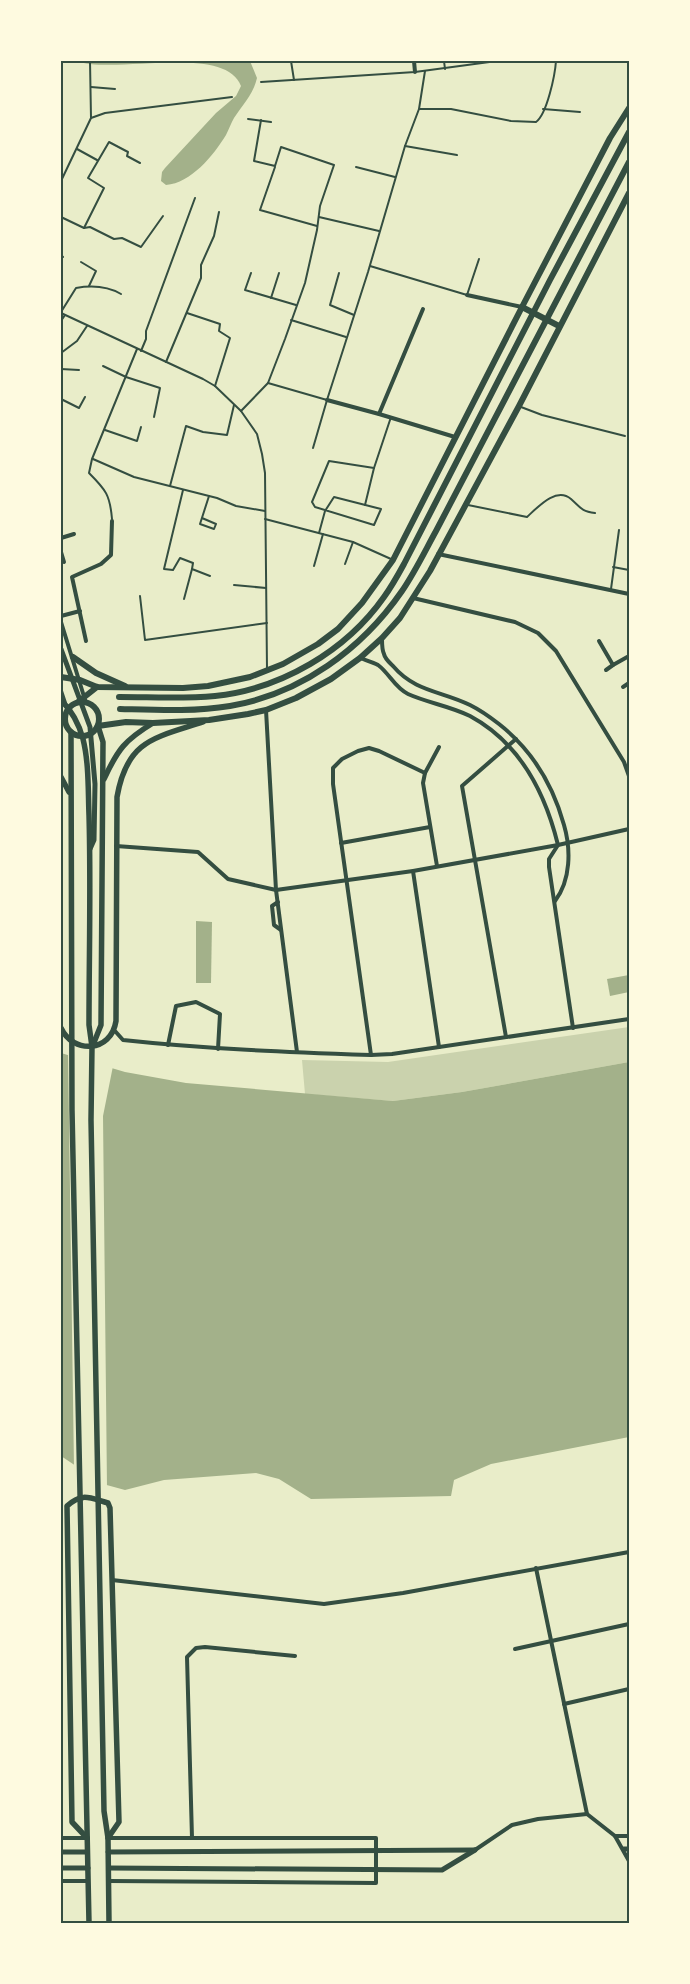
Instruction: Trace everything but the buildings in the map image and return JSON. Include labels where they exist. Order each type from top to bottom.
[{"type":"main road","points":[[61,677],[80,680],[96,687],[208,686],[266,672],[300,655],[338,629],[362,603],[393,560],[610,138],[629,108]]},
{"type":"main road","points":[[120,697],[216,696],[261,685],[299,669],[322,656],[360,625],[384,597],[414,544],[629,132]]},
{"type":"main road","points":[[120,709],[204,710],[230,706],[266,696],[309,678],[342,656],[376,624],[404,588],[436,531],[545,319],[629,162]]},
{"type":"main road","points":[[66,728],[81,736],[86,736],[91,734],[98,726],[126,722],[154,723],[209,720],[266,710],[310,691],[331,679],[360,658],[382,638],[400,618],[438,554],[519,406],[629,193]]},
{"type":"main road","points":[[522,307],[559,326]]},
{"type":"main road","points":[[404,539],[414,544]]},
{"type":"main road","points":[[424,552],[438,554]]},
{"type":"main road","points":[[73,657],[96,673],[128,688]]},
{"type":"main road","points":[[89,1923],[72,1110],[70,794],[65,722],[67,711],[85,700],[96,687]]},
{"type":"main road","points":[[61,700],[74,716],[84,741],[90,850],[88,1025],[92,1047],[91,1120],[104,1811],[108,1838],[110,1923]]},
{"type":"main road","points":[[85,700],[98,712],[98,726],[104,742],[101,1025],[92,1047]]},
{"type":"main road","points":[[61,1028],[72,1040],[82,1045],[92,1046],[104,1043],[115,1031],[117,797],[123,771],[131,755],[159,736],[209,720]]},
{"type":"main road","points":[[103,781],[119,749],[126,741],[154,723]]},
{"type":"main road","points":[[61,777],[70,794]]},
{"type":"main road","points":[[87,1838],[72,1822],[67,1506],[75,1499],[87,1497],[108,1503],[110,1508],[119,1822],[108,1838]]},
{"type":"street","points":[[414,61],[416,72]]},
{"type":"street","points":[[467,295],[522,307]]},
{"type":"street","points":[[379,414],[424,309]]},
{"type":"street","points":[[328,400],[455,437]]},
{"type":"street","points":[[86,641],[72,577],[101,564],[111,555],[112,521]]},
{"type":"street","points":[[61,538],[74,534]]},
{"type":"street","points":[[61,552],[64,562]]},
{"type":"street","points":[[438,554],[629,594]]},
{"type":"street","points":[[413,598],[515,622],[538,633],[556,651],[624,762],[629,776]]},
{"type":"street","points":[[61,616],[80,611]]},
{"type":"street","points":[[61,622],[85,700]]},
{"type":"street","points":[[382,638],[384,655],[398,672],[413,684],[471,705],[499,724],[516,739],[542,770],[552,788],[569,842],[567,874],[555,901]]},
{"type":"street","points":[[599,641],[613,665]]},
{"type":"street","points":[[61,649],[90,727],[95,784],[94,840],[90,850]]},
{"type":"street","points":[[606,670],[629,656]]},
{"type":"street","points":[[360,658],[377,664],[407,694],[469,716],[491,730],[508,745],[531,774],[541,793],[558,845],[550,859],[573,1028]]},
{"type":"street","points":[[623,687],[629,683]]},
{"type":"street","points":[[61,691],[67,711]]},
{"type":"street","points":[[442,705],[444,696]]},
{"type":"street","points":[[266,710],[276,890],[297,1052]]},
{"type":"street","points":[[506,1037],[462,786],[516,739]]},
{"type":"street","points":[[437,866],[423,783],[425,774],[439,747]]},
{"type":"street","points":[[371,1055],[332,784],[333,768],[336,763],[358,751],[369,748],[425,774]]},
{"type":"street","points":[[340,843],[430,827]]},
{"type":"street","points":[[116,846],[198,852],[228,879],[276,890],[437,866],[558,845],[629,829]]},
{"type":"street","points":[[413,870],[439,1047]]},
{"type":"street","points":[[168,1045],[176,1006],[196,1002],[220,1014],[218,1049]]},
{"type":"street","points":[[115,1031],[123,1040],[168,1045],[218,1049],[371,1055],[629,1019]]},
{"type":"street","points":[[112,1580],[324,1604],[403,1593],[629,1552]]},
{"type":"street","points":[[536,1568],[550,1643],[587,1814],[615,1836],[626,1849],[629,1861]]},
{"type":"street","points":[[515,1649],[550,1643],[629,1624]]},
{"type":"street","points":[[192,1838],[187,1657],[196,1648],[205,1647],[295,1656]]},
{"type":"street","points":[[564,1704],[629,1689]]},
{"type":"street","points":[[108,1868],[442,1870],[512,1825],[538,1819],[587,1814]]},
{"type":"street","points":[[615,1836],[629,1836]]},
{"type":"street","points":[[61,1838],[87,1838]]},
{"type":"street","points":[[108,1838],[376,1838],[376,1884],[109,1881]]},
{"type":"street","points":[[108,1852],[475,1850]]},
{"type":"street","points":[[61,1852],[87,1852]]},
{"type":"street","points":[[61,1868],[88,1868]]},
{"type":"street","points":[[61,1881],[88,1881]]},
{"type":"lane","points":[[61,181],[91,118],[90,61]]},
{"type":"lane","points":[[290,61],[294,80]]},
{"type":"lane","points":[[444,61],[445,68]]},
{"type":"lane","points":[[261,82],[416,72],[497,61]]},
{"type":"lane","points":[[419,110],[451,109],[491,117],[536,122],[554,79],[556,61]]},
{"type":"lane","points":[[313,448],[370,266],[395,177],[419,110],[425,71]]},
{"type":"lane","points":[[91,87],[115,89]]},
{"type":"lane","points":[[91,118],[105,112],[232,97]]},
{"type":"lane","points":[[543,109],[580,112]]},
{"type":"lane","points":[[248,119],[271,122]]},
{"type":"lane","points":[[261,120],[254,162],[275,166]]},
{"type":"lane","points":[[84,228],[104,188],[88,178],[109,142],[128,152],[127,156],[140,162]]},
{"type":"lane","points":[[405,146],[457,155]]},
{"type":"lane","points":[[241,411],[268,383],[292,320],[305,283],[318,226],[320,206],[334,165],[281,148],[260,210],[318,226]]},
{"type":"lane","points":[[77,149],[98,160]]},
{"type":"lane","points":[[356,168],[395,177]]},
{"type":"lane","points":[[142,351],[146,332],[195,198]]},
{"type":"lane","points":[[166,362],[201,278],[201,265],[214,236],[219,212]]},
{"type":"lane","points":[[61,217],[84,228],[90,227],[114,239],[122,238],[141,247],[163,216]]},
{"type":"lane","points":[[319,217],[379,231]]},
{"type":"lane","points":[[370,266],[467,295],[479,259]]},
{"type":"lane","points":[[81,262],[96,271],[89,286]]},
{"type":"lane","points":[[251,273],[245,290],[296,305]]},
{"type":"lane","points":[[271,298],[279,273]]},
{"type":"lane","points":[[339,273],[330,305],[354,315]]},
{"type":"lane","points":[[121,294],[111,288],[89,286],[76,288],[61,312],[87,326],[203,379],[214,386],[241,411],[257,434],[265,473],[266,672]]},
{"type":"lane","points":[[187,313],[220,324],[219,331],[230,338],[214,386]]},
{"type":"lane","points":[[61,321],[65,315]]},
{"type":"lane","points":[[292,320],[347,338]]},
{"type":"lane","points":[[61,353],[77,342],[87,326]]},
{"type":"lane","points":[[112,521],[110,501],[106,489],[89,473],[92,459],[137,349]]},
{"type":"lane","points":[[103,366],[126,378],[160,388],[154,417]]},
{"type":"lane","points":[[61,369],[79,370]]},
{"type":"lane","points":[[268,383],[328,400]]},
{"type":"lane","points":[[61,399],[80,408],[85,397]]},
{"type":"lane","points":[[170,486],[186,426],[203,432],[227,435],[234,405]]},
{"type":"lane","points":[[519,406],[542,415],[625,436]]},
{"type":"lane","points":[[365,505],[374,468],[391,417]]},
{"type":"lane","points":[[105,430],[137,440],[141,427]]},
{"type":"lane","points":[[92,459],[134,477],[209,496],[236,506],[265,511]]},
{"type":"lane","points":[[319,533],[324,511],[334,497],[381,509],[374,525],[324,511],[315,507],[312,502],[329,461],[374,468]]},
{"type":"lane","points":[[183,490],[164,569],[173,570],[180,558],[193,563],[184,599]]},
{"type":"lane","points":[[202,518],[216,524],[214,529],[200,524],[209,496]]},
{"type":"lane","points":[[465,505],[527,517],[547,499],[558,496],[569,497],[583,511],[595,513]]},
{"type":"lane","points":[[265,519],[353,542],[393,560]]},
{"type":"lane","points":[[611,589],[618,530]]},
{"type":"lane","points":[[314,566],[323,534]]},
{"type":"lane","points":[[345,564],[353,542]]},
{"type":"lane","points":[[613,567],[629,570]]},
{"type":"lane","points":[[192,570],[210,576]]},
{"type":"lane","points":[[234,585],[266,588]]},
{"type":"lane","points":[[140,596],[145,640],[267,623]]},
{"type":"shaded area","points":[[76,61],[250,61],[257,78],[226,135],[208,160],[193,174],[175,183],[166,185],[161,181],[162,172],[165,168],[216,113],[236,96],[241,86],[231,73],[214,66],[192,63],[116,65]]},
{"type":"shaded area","points":[[196,921],[212,922],[211,983],[196,983]]},
{"type":"shaded area","points":[[629,975],[629,992],[610,996],[607,979]]},
{"type":"shaded area","points":[[629,1027],[629,1062],[462,1092],[393,1101],[305,1094],[302,1060],[388,1062]]},
{"type":"shaded area","points":[[61,1053],[125,1072],[186,1083],[393,1101],[462,1092],[629,1062],[629,1437],[491,1464],[454,1480],[451,1496],[311,1499],[279,1479],[256,1473],[164,1480],[125,1490],[103,1484],[61,1456]]},
{"type":"pier","points":[[68,1052],[113,1066],[103,1116],[107,1487],[101,1486],[74,1468]]}]
